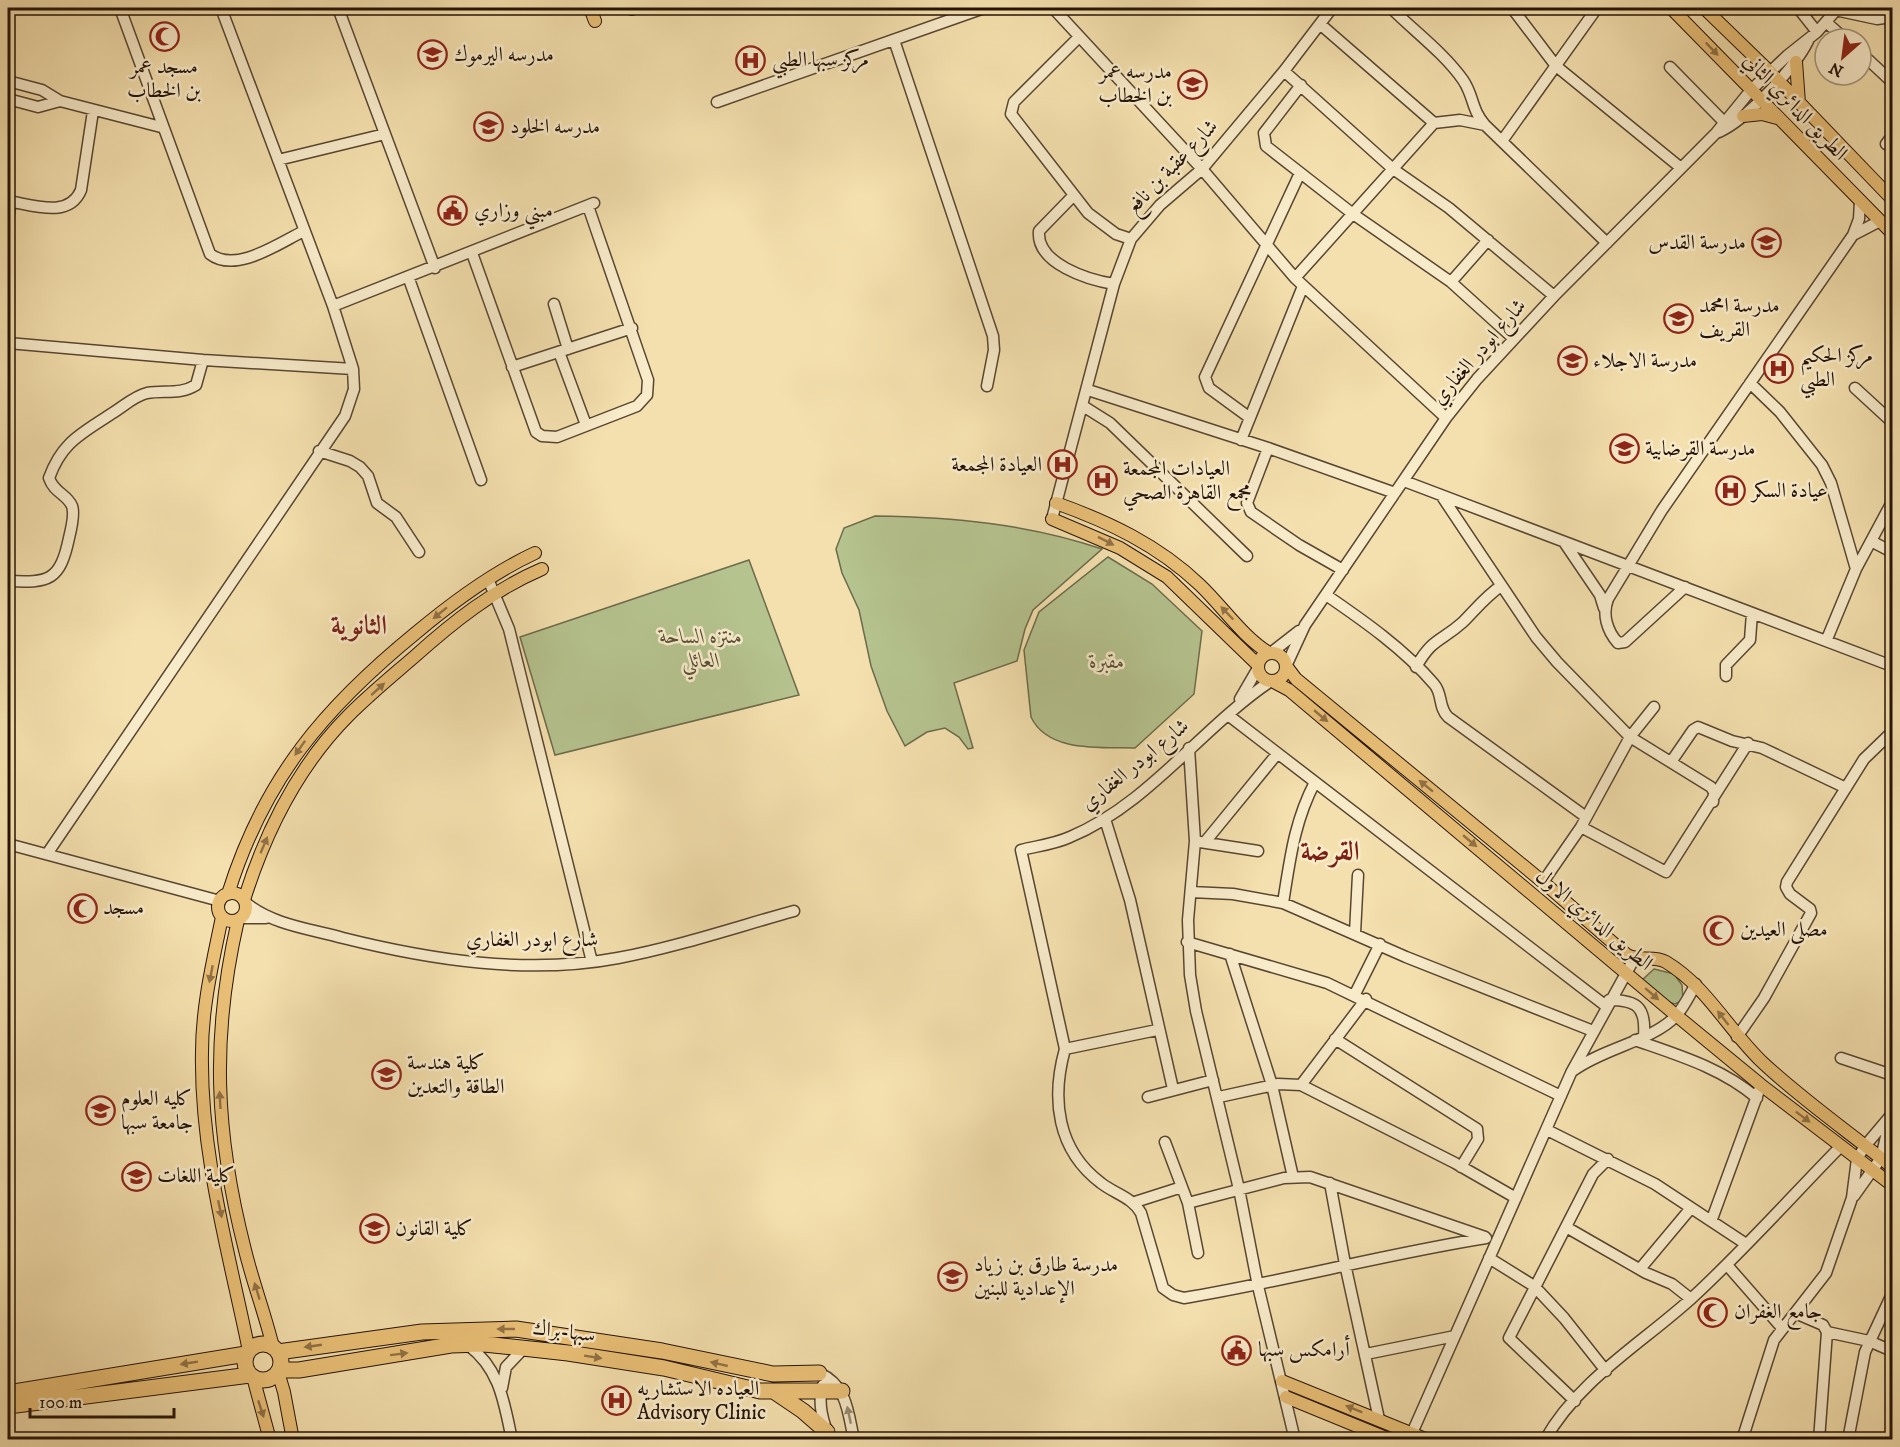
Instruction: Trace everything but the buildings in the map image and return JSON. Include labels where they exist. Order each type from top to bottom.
[{"type":"highway","name":"سبها-براك","points":[[275,1349],[422,1332],[516,1329],[662,1351],[756,1372],[824,1375]]},
{"type":"highway","points":[[8,1394],[248,1352],[257,1345],[275,1349],[281,1361],[278,1371],[269,1379],[252,1376],[8,1406]]},
{"type":"highway","name":"سبها-براك","points":[[278,1371],[299,1371],[451,1345],[468,1345],[524,1348],[664,1368],[744,1388],[775,1392],[842,1391]]},
{"type":"highway","points":[[248,1352],[245,1363],[252,1376]]},
{"type":"highway","points":[[775,1392],[803,1411],[829,1436]]},
{"type":"main road","points":[[590,8],[595,21]]},
{"type":"main road","name":"الطريق الدائري الثاني","points":[[1671,8],[1893,233]]},
{"type":"main road","name":"الطريق الدائري الثاني","points":[[1704,8],[1774,76],[1893,200]]},
{"type":"main road","points":[[1796,62],[1799,104]]},
{"type":"main road","points":[[1743,116],[1762,114],[1781,120]]},
{"type":"main road","points":[[1052,519],[1120,548],[1167,577],[1258,667],[1262,677],[1272,682],[1284,675],[1287,665],[1279,654],[1270,653],[1254,642],[1201,585],[1153,548],[1104,521],[1056,503]]},
{"type":"main road","points":[[248,1352],[213,1176],[202,1081],[205,1012],[222,917],[219,909],[264,805],[309,736],[334,706],[369,672],[452,604],[488,579],[535,553]]},
{"type":"main road","points":[[275,1349],[245,1250],[229,1178],[222,1126],[220,1029],[227,971],[240,919],[246,911],[245,902],[274,823],[318,751],[348,716],[454,622],[495,593],[542,569]]},
{"type":"main road","points":[[1258,667],[1263,656],[1270,653]]},
{"type":"main road","name":"الطريق الدائري الاول","points":[[1287,665],[1296,679],[1634,959],[1660,959],[1696,984],[1737,1037],[1762,1062],[1893,1167]]},
{"type":"main road","name":"الطريق الدائري الاول","points":[[1272,682],[1289,690],[1761,1085],[1893,1185]]},
{"type":"main road","points":[[224,898],[235,894],[245,902]]},
{"type":"main road","points":[[222,917],[230,921],[240,919]]},
{"type":"main road","points":[[278,1371],[293,1440]]},
{"type":"main road","points":[[252,1376],[270,1440]]},
{"type":"main road","points":[[1282,1381],[1379,1419],[1410,1436],[1428,1440]]},
{"type":"main road","points":[[1286,1397],[1391,1440]]},
{"type":"street","points":[[120,8],[161,127],[210,254],[217,260],[231,262],[304,231]]},
{"type":"street","points":[[47,854],[349,407],[354,388],[353,369],[333,306],[221,8]]},
{"type":"street","points":[[338,8],[435,268]]},
{"type":"street","points":[[717,102],[984,8]]},
{"type":"street","points":[[1053,8],[1078,38],[1202,169],[1299,282],[1446,418]]},
{"type":"street","name":"شارع عقبة بن نافع","points":[[1052,519],[1088,390],[1114,284],[1131,239],[1160,205],[1202,169],[1284,71],[1330,8]]},
{"type":"street","points":[[1391,8],[1458,74],[1467,87],[1474,110],[1485,125],[1607,243]]},
{"type":"street","points":[[1512,8],[1556,66],[1681,168]]},
{"type":"street","points":[[1502,141],[1597,8]]},
{"type":"street","points":[[1798,8],[1813,35]]},
{"type":"street","points":[[1837,9],[1877,19],[1893,17]]},
{"type":"street","name":"شارع ابودر الغفاري","points":[[1821,27],[1837,9]]},
{"type":"street","points":[[1826,22],[1832,27]]},
{"type":"street","points":[[1320,24],[1434,123]]},
{"type":"street","name":"شارع ابودر الغفاري","points":[[1774,76],[1796,62],[1813,35]]},
{"type":"street","name":"شارع ابودر الغفاري","points":[[1287,665],[1305,625],[1446,418],[1513,338],[1716,133],[1724,122],[1756,94],[1813,35]]},
{"type":"street","points":[[1078,38],[1014,102],[1010,109],[1013,117],[1073,196],[1099,223],[1131,239]]},
{"type":"street","points":[[894,40],[990,325],[994,350],[987,386]]},
{"type":"street","points":[[1873,64],[1893,82]]},
{"type":"street","points":[[1670,67],[1724,122]]},
{"type":"street","points":[[1284,71],[1393,169],[1488,240],[1554,296]]},
{"type":"street","points":[[8,81],[42,90],[60,101],[93,111],[161,127]]},
{"type":"street","points":[[1301,85],[1263,138],[1266,146],[1353,214],[1451,282],[1513,338]]},
{"type":"street","name":"شارع ابودر الغفاري","points":[[1716,133],[1743,116],[1756,94]]},
{"type":"street","points":[[8,99],[38,106],[60,101]]},
{"type":"street","points":[[8,224],[9,201],[69,207],[77,201],[81,190],[93,111]]},
{"type":"street","points":[[1241,440],[1299,282],[1353,214],[1434,123],[1460,120],[1485,125]]},
{"type":"street","points":[[278,160],[385,135]]},
{"type":"street","points":[[1250,418],[1209,388],[1205,377],[1300,173]]},
{"type":"street","points":[[1073,196],[1039,231],[1044,250],[1074,274],[1114,284]]},
{"type":"street","points":[[1685,586],[1622,643],[1614,640],[1603,615],[1604,608],[1662,510],[1853,236],[1859,219],[1860,201]]},
{"type":"street","points":[[333,306],[409,279],[435,268],[591,204],[648,380],[647,395],[637,406],[556,437],[542,436],[536,432],[472,253]]},
{"type":"street","points":[[1853,236],[1880,221]]},
{"type":"street","points":[[1451,282],[1488,240]]},
{"type":"street","points":[[409,279],[482,480]]},
{"type":"street","points":[[554,304],[564,351],[586,425]]},
{"type":"street","points":[[512,367],[632,328]]},
{"type":"street","points":[[8,343],[203,360],[353,369]]},
{"type":"street","points":[[8,581],[39,582],[56,575],[64,561],[73,508],[68,498],[52,486],[49,478],[56,459],[75,436],[135,398],[148,393],[186,391],[196,385],[203,360]]},
{"type":"street","points":[[1750,383],[1780,412],[1822,465],[1831,483],[1856,569]]},
{"type":"street","points":[[1856,388],[1893,422]]},
{"type":"street","points":[[1088,390],[1268,448],[1395,493]]},
{"type":"street","points":[[1083,406],[1110,423],[1247,556]]},
{"type":"street","points":[[1268,448],[1247,503],[1251,512],[1299,545],[1342,570]]},
{"type":"street","points":[[319,451],[350,461],[360,467],[370,481],[377,503],[396,517],[418,552]]},
{"type":"street","points":[[1404,481],[1752,613],[1827,639],[1893,666]]},
{"type":"street","points":[[1441,495],[1536,637],[1630,737],[1711,787],[1714,792],[1713,802]]},
{"type":"street","points":[[1827,639],[1856,569],[1893,502]]},
{"type":"street","points":[[1871,540],[1893,552]]},
{"type":"street","points":[[1564,542],[1597,589],[1604,608]]},
{"type":"street","points":[[488,579],[509,629],[592,962]]},
{"type":"street","points":[[1416,667],[1432,642],[1452,631],[1487,596],[1501,586]]},
{"type":"street","points":[[1326,595],[1369,625],[1436,686],[1442,712],[1448,717],[1584,822],[1666,872],[1713,802],[1748,743]]},
{"type":"street","points":[[1726,676],[1726,665],[1750,640],[1752,613]]},
{"type":"street","name":"شارع ابودر الغفاري","points":[[1270,653],[1305,625]]},
{"type":"street","name":"شارع ابودر الغفاري","points":[[1231,712],[1258,667]]},
{"type":"street","name":"شارع ابودر الغفاري","points":[[1065,1049],[1021,850],[1068,838],[1105,819],[1231,712],[1272,682]]},
{"type":"street","points":[[1543,882],[1584,822],[1630,737],[1654,707]]},
{"type":"street","points":[[1231,712],[1277,754],[1608,1003],[1630,1002],[1639,1008],[1644,1018],[1639,1038]]},
{"type":"street","points":[[1671,762],[1693,730],[1698,727],[1732,741],[1748,743],[1846,788]]},
{"type":"street","points":[[1737,1037],[1764,998],[1811,913],[1810,909],[1790,894],[1786,887],[1787,882],[1864,759],[1893,732]]},
{"type":"street","points":[[1189,748],[1200,842],[1191,892],[1187,942],[1196,1011],[1219,1097],[1258,1286],[1295,1440]]},
{"type":"street","points":[[1200,842],[1277,754]]},
{"type":"street","points":[[1283,903],[1288,859],[1298,818],[1315,782]]},
{"type":"street","points":[[1105,819],[1130,900],[1157,1030],[1173,1089]]},
{"type":"street","points":[[1200,842],[1258,851]]},
{"type":"street","points":[[8,844],[224,898]]},
{"type":"street","points":[[1355,933],[1358,875]]},
{"type":"street","points":[[1191,892],[1233,894],[1283,903],[1593,1031]]},
{"type":"street","name":"شارع ابودر الغفاري","points":[[245,902],[270,918]]},
{"type":"street","name":"شارع ابودر الغفاري","points":[[240,919],[270,918],[427,956],[518,964],[592,962],[619,958],[794,911]]},
{"type":"street","points":[[1187,942],[1328,982],[1561,1096]]},
{"type":"street","points":[[1301,1085],[1335,1039],[1360,996],[1380,944]]},
{"type":"street","points":[[1230,954],[1272,1085],[1293,1177]]},
{"type":"street","points":[[1410,1436],[1489,1258],[1492,1239],[1516,1198],[1571,1072],[1625,971],[1634,959]]},
{"type":"street","points":[[1571,1072],[1590,1058],[1639,1038],[1677,1016],[1696,984]]},
{"type":"street","points":[[1157,1030],[1065,1049],[1057,1092],[1057,1111],[1063,1133],[1086,1172],[1103,1185],[1135,1202],[1141,1213],[1163,1288],[1173,1295],[1184,1298],[1258,1286],[1345,1264],[1492,1239]]},
{"type":"street","points":[[1639,1038],[1719,1071],[1735,1080],[1757,1098]]},
{"type":"street","points":[[1335,1039],[1476,1129],[1478,1139],[1461,1167]]},
{"type":"street","points":[[1840,1058],[1893,1075]]},
{"type":"street","points":[[1148,1096],[1213,1080]]},
{"type":"street","points":[[1219,1097],[1272,1085],[1289,1083],[1301,1085],[1461,1167],[1516,1198]]},
{"type":"street","points":[[1712,1219],[1761,1085]]},
{"type":"street","points":[[1742,1440],[1767,1354],[1782,1328],[1826,1273],[1852,1198],[1857,1159],[1865,1146],[1892,1115]]},
{"type":"street","points":[[1852,1198],[1881,1158],[1892,1115]]},
{"type":"street","points":[[1547,1130],[1608,1159],[1712,1219],[1746,1244]]},
{"type":"street","points":[[1165,1142],[1188,1203],[1198,1253]]},
{"type":"street","points":[[1545,1440],[1554,1424],[1575,1401],[1727,1265],[1841,1146]]},
{"type":"street","points":[[1575,1401],[1509,1338],[1593,1174],[1608,1159]]},
{"type":"street","points":[[1188,1203],[1293,1177],[1310,1177],[1492,1239]]},
{"type":"street","points":[[1330,1183],[1379,1419]]},
{"type":"street","points":[[1135,1202],[1182,1187]]},
{"type":"street","points":[[1640,1269],[1691,1208]]},
{"type":"street","points":[[1566,1227],[1640,1269],[1672,1284],[1691,1299]]},
{"type":"street","points":[[1489,1258],[1534,1286],[1564,1318],[1606,1371]]},
{"type":"street","points":[[1727,1265],[1782,1328]]},
{"type":"street","points":[[1848,1440],[1869,1341],[1893,1294]]},
{"type":"street","points":[[1795,1313],[1823,1325],[1827,1332],[1819,1440]]},
{"type":"street","points":[[1827,1332],[1869,1341],[1893,1350]]},
{"type":"street","points":[[1366,1354],[1455,1336]]},
{"type":"street","points":[[468,1345],[490,1365],[502,1392],[512,1440]]},
{"type":"street","points":[[502,1392],[506,1367],[524,1348]]},
{"type":"street","points":[[824,1375],[842,1391],[854,1440]]},
{"type":"street","points":[[824,1375],[821,1392],[829,1436]]},
{"type":"green space","points":[[875,516],[962,520],[1018,528],[1074,540],[1102,549],[1033,610],[1025,629],[1017,661],[954,683],[973,748],[968,749],[959,737],[945,728],[927,732],[905,746],[887,711],[871,666],[859,610],[842,573],[836,549],[844,528]]},
{"type":"green space","name":"مقبرة","points":[[1108,557],[1152,584],[1202,631],[1194,694],[1135,748],[1077,746],[1062,742],[1039,729],[1031,717],[1024,650],[1039,612]]},
{"type":"green space","name":"منتزه الساحة العائلي","points":[[749,560],[799,695],[555,755],[520,637]]},
{"type":"green space","points":[[1654,969],[1674,974],[1682,985],[1683,1000],[1675,1004],[1662,1000],[1641,981]]},
{"type":"place","name":"مسجد عمر بن الخطاب","points":[[164,36]]},
{"type":"place","name":"مدرسه اليرموك","points":[[433,55]]},
{"type":"place","name":"مركز سبها الطبي","points":[[751,60]]},
{"type":"place","name":"مدرسه عمر بن الخطاب","points":[[1193,84]]},
{"type":"place","name":"مدرسه الخلود","points":[[489,127]]},
{"type":"place","name":"مبني وزاري","points":[[453,211]]},
{"type":"place","name":"مدرسة القدس","points":[[1767,243]]},
{"type":"place","name":"مدرسة امحمد القريف","points":[[1678,318]]},
{"type":"place","name":"مدرسة الاجلاء","points":[[1572,361]]},
{"type":"place","name":"مركز الحكيم الطبي","points":[[1779,368]]},
{"type":"place","name":"مدرسة القرضابية","points":[[1624,449]]},
{"type":"place","name":"العيادة المجمعة","points":[[1063,465]]},
{"type":"place","name":"العيادات المجمعة مجمع القاهرة الصحي","points":[[1102,481]]},
{"type":"place","name":"عيادة السكر","points":[[1731,491]]},
{"type":"place","name":"مسجد","points":[[82,908]]},
{"type":"place","name":"مصلى العيدين","points":[[1719,930]]},
{"type":"place","name":"كلية هندسة الطاقة والتعدين","points":[[386,1075]]},
{"type":"place","name":"كليه العلوم جامعة سبها","points":[[100,1111]]},
{"type":"place","name":"كلية اللغات","points":[[136,1176]]},
{"type":"place","name":"كلية القانون","points":[[374,1229]]},
{"type":"place","name":"مدرسة طارق بن زياد الإعدادية للبنين","points":[[953,1277]]},
{"type":"place","name":"جامع الغفران","points":[[1713,1312]]},
{"type":"place","name":"أرامكس سبها","points":[[1237,1350]]},
{"type":"place","name":"العياده الاستشاريه Advisory Clinic","points":[[616,1401]]},
{"type":"district","name":"الثانوية","points":[[359,626]]},
{"type":"district","name":"القرضة","points":[[1330,852]]}]
